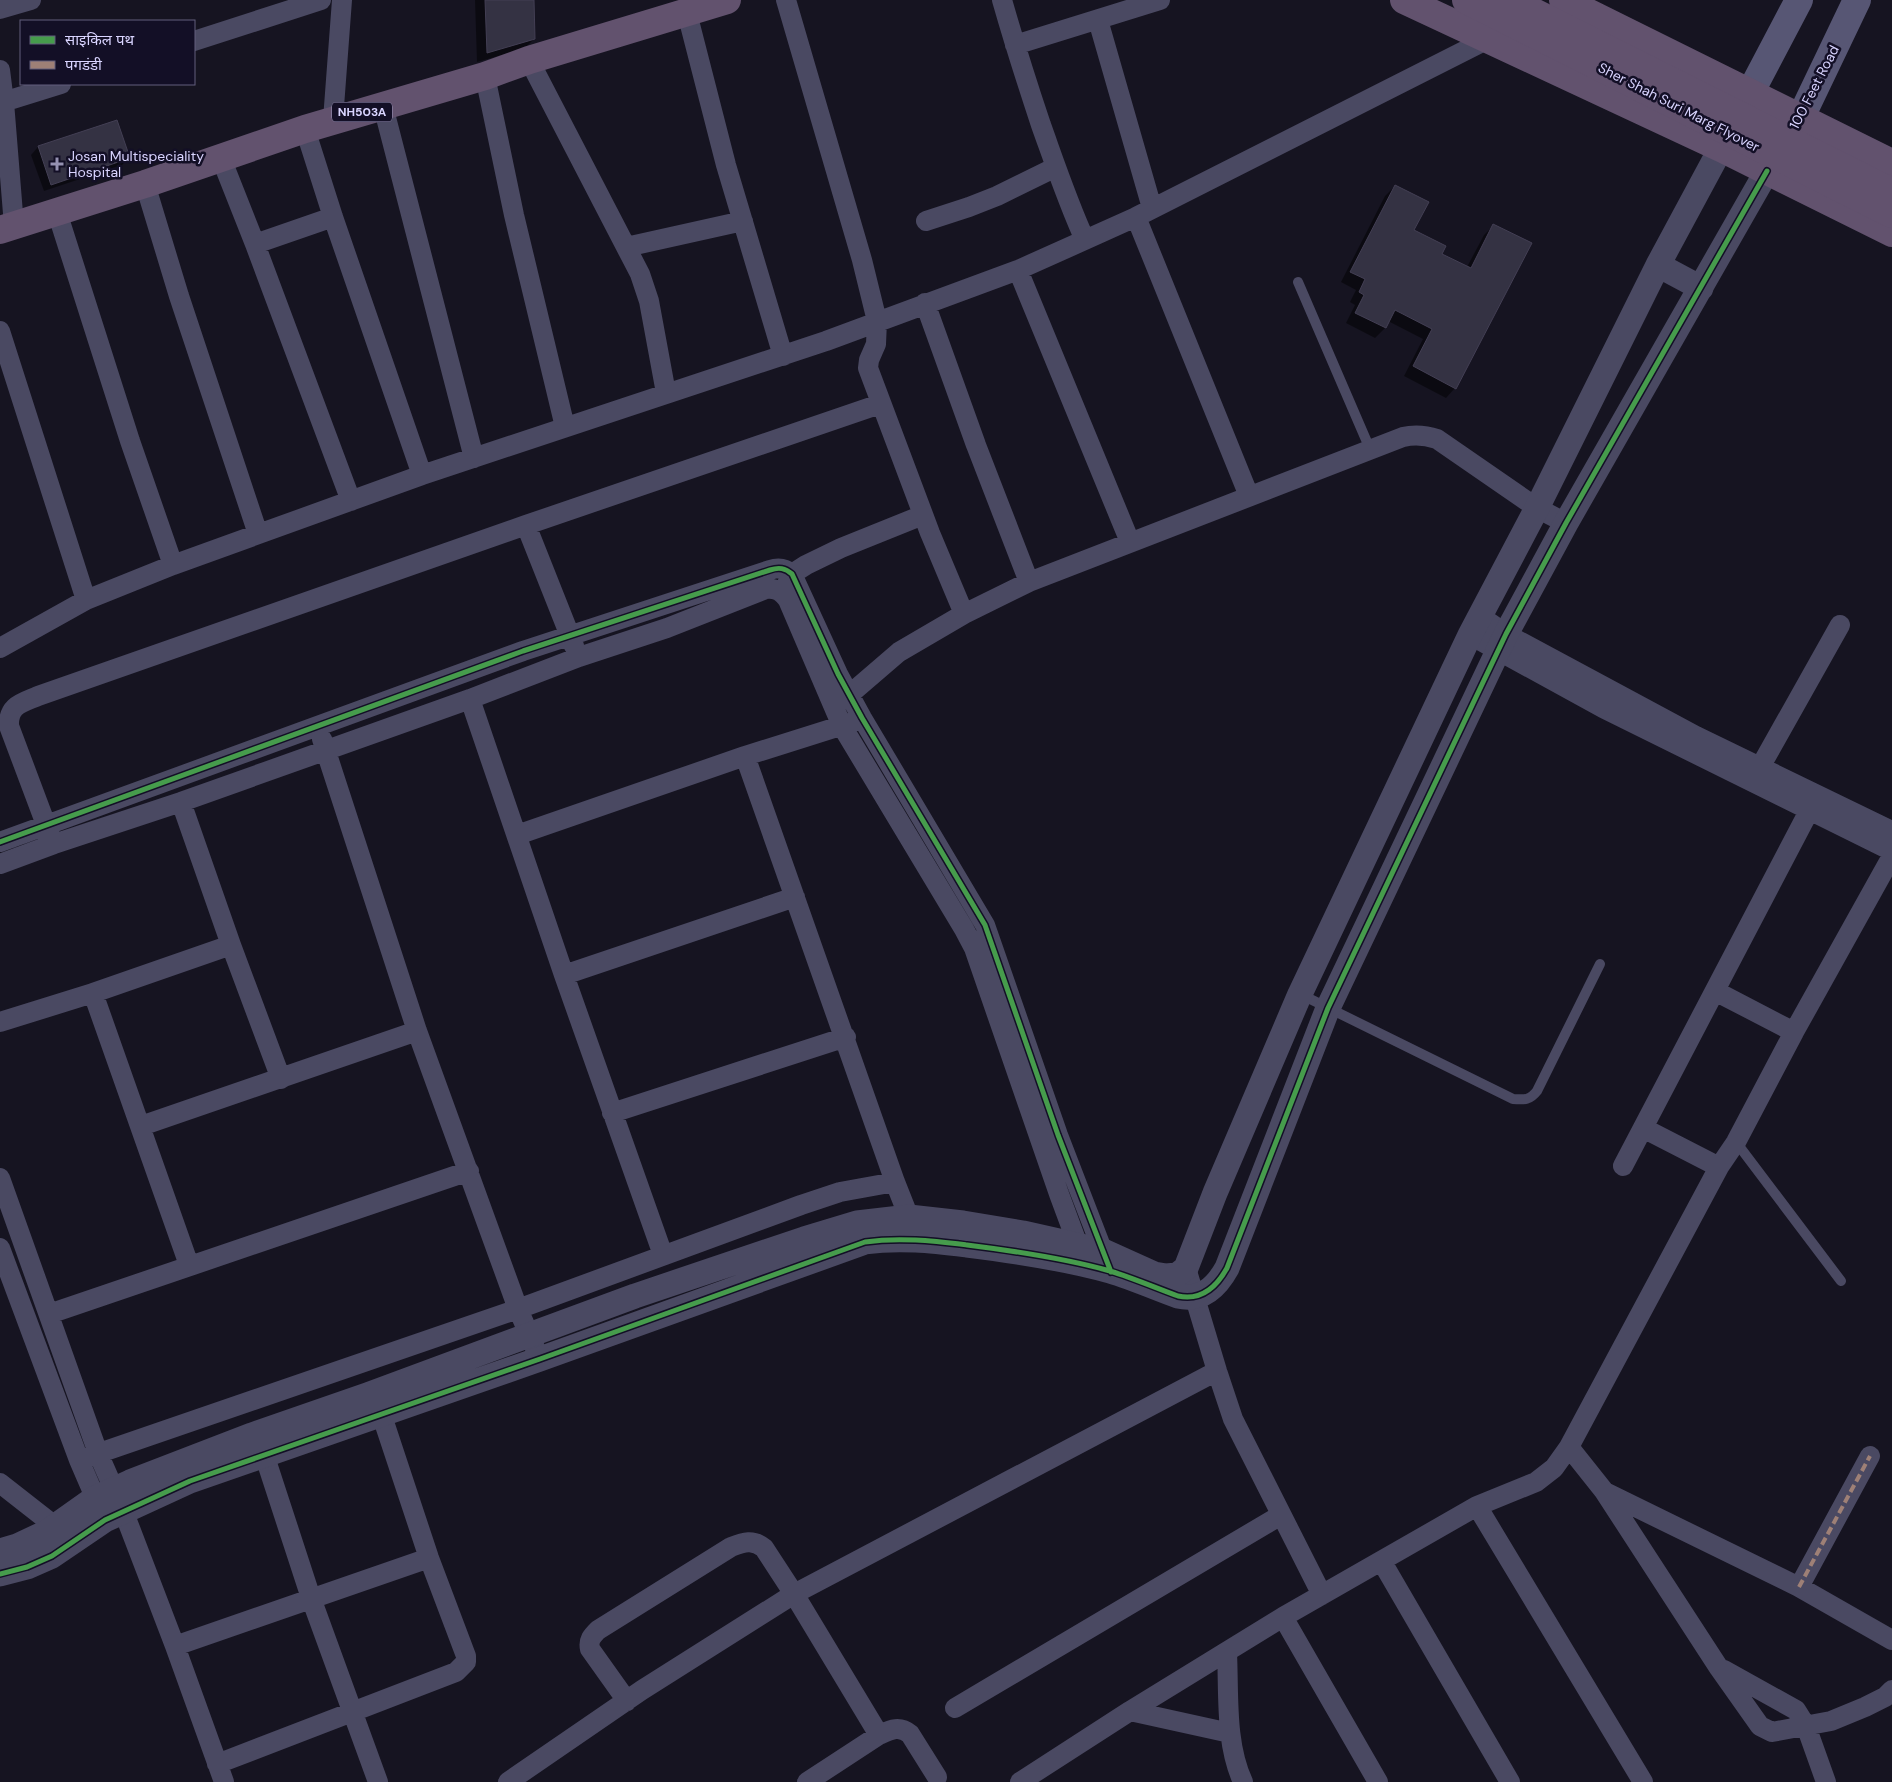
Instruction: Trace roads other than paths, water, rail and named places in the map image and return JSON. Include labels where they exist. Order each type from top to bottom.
[{"type":"highway","name":"NH503A","points":[[7,228],[145,184],[305,128],[486,76],[529,60],[727,0]]},
{"type":"highway","points":[[1404,0],[1721,148],[1892,233]]},
{"type":"highway","name":"Sher Shah Suri Marg Flyover","points":[[1466,0],[1892,214]]},
{"type":"highway","name":"Sher Shah Suri Marg Flyover","points":[[1510,0],[1892,192]]},
{"type":"highway","points":[[1563,0],[1892,163]]},
{"type":"main road","points":[[1721,148],[1799,0]]},
{"type":"main road","name":"100 Feet Road","points":[[1767,171],[1801,117],[1858,0]]},
{"type":"street","points":[[0,9],[31,0]]},
{"type":"street","points":[[195,41],[322,0]]},
{"type":"street","points":[[333,120],[342,0]]},
{"type":"street","points":[[786,0],[859,251],[877,321],[876,344],[869,360],[868,368],[923,515],[964,614]]},
{"type":"street","points":[[1002,0],[1014,45],[1073,214],[1085,240]]},
{"type":"street","points":[[1014,45],[1160,0]]},
{"type":"street","points":[[687,13],[726,165],[783,356]]},
{"type":"street","points":[[1098,20],[1144,212],[1249,496]]},
{"type":"street","points":[[0,648],[86,600],[173,565],[422,475],[783,356],[1018,270],[1144,212],[1488,39]]},
{"type":"street","points":[[529,60],[646,289],[666,393]]},
{"type":"street","points":[[0,70],[7,228]]},
{"type":"street","points":[[486,76],[514,215],[565,427]]},
{"type":"street","points":[[2,102],[58,85]]},
{"type":"street","points":[[383,106],[474,458]]},
{"type":"street","points":[[305,128],[333,217],[422,475]]},
{"type":"street","points":[[0,1574],[27,1567],[52,1556],[65,1533],[109,1504],[252,1435],[367,1395],[635,1296],[804,1238],[857,1223],[913,1228],[997,1228],[1094,1258],[1154,1274],[1177,1275],[1186,1268],[1215,1193],[1300,994],[1475,626],[1537,508],[1658,265],[1721,148]]},
{"type":"street","points":[[221,158],[351,501]]},
{"type":"street","points":[[926,221],[969,208],[1056,166]]},
{"type":"street","points":[[0,864],[470,699],[579,657],[666,628],[766,589],[778,590],[783,593],[842,726],[964,928],[974,948],[1094,1258],[1178,1296],[1186,1298],[1196,1297],[1208,1292],[1217,1284],[1226,1268],[1328,1008],[1502,642],[1566,523],[1767,171]]},
{"type":"street","points":[[145,184],[179,296],[258,534]]},
{"type":"street","points":[[57,212],[130,441],[173,565]]},
{"type":"street","points":[[255,244],[333,217]]},
{"type":"street","points":[[626,247],[743,221]]},
{"type":"street","points":[[1658,265],[1701,288]]},
{"type":"street","points":[[1018,270],[1130,542]]},
{"type":"street","points":[[925,303],[976,445],[1029,582]]},
{"type":"street","points":[[0,331],[86,600]]},
{"type":"street","points":[[54,844],[9,726],[8,717],[18,705],[38,696],[526,525],[880,404]]},
{"type":"street","points":[[849,695],[899,652],[964,614],[1029,582],[1370,449],[1414,434],[1437,439],[1537,508],[1566,523]]},
{"type":"street","points":[[783,593],[792,574],[806,565],[841,548],[923,515]]},
{"type":"street","points":[[526,525],[579,657]]},
{"type":"street","points":[[0,842],[570,635],[770,570],[778,568],[787,569],[792,574],[849,695],[985,925],[1058,1135],[1094,1258]]},
{"type":"street","points":[[1756,774],[1840,625]]},
{"type":"street","points":[[1475,626],[1502,642],[1696,736],[1756,774],[1809,811],[1892,851]]},
{"type":"street","points":[[470,699],[564,976],[663,1255]]},
{"type":"street","points":[[516,835],[862,718]]},
{"type":"street","points":[[318,727],[417,1031],[518,1309],[540,1359]]},
{"type":"street","points":[[745,756],[794,897],[846,1037],[895,1182],[913,1228]]},
{"type":"street","points":[[1756,774],[1892,831]]},
{"type":"street","points":[[181,802],[280,1079]]},
{"type":"street","points":[[1623,1166],[1809,811]]},
{"type":"street","points":[[1021,1782],[1130,1711],[1283,1617],[1477,1506],[1526,1488],[1554,1468],[1569,1447],[1719,1167],[1736,1142],[1794,1032],[1892,856]]},
{"type":"street","points":[[564,976],[794,897]]},
{"type":"street","points":[[0,1022],[94,993],[231,944]]},
{"type":"street","points":[[1715,991],[1794,1032]]},
{"type":"street","points":[[94,993],[189,1265]]},
{"type":"street","points":[[142,1126],[417,1031]]},
{"type":"street","points":[[612,1113],[846,1037]]},
{"type":"street","points":[[1643,1128],[1719,1167]]},
{"type":"street","points":[[49,1314],[469,1171]]},
{"type":"street","points":[[0,1178],[98,1453],[109,1504]]},
{"type":"street","points":[[79,1460],[518,1309],[840,1192],[895,1182]]},
{"type":"street","points":[[109,1504],[190,1481],[540,1359],[842,1249],[865,1242],[885,1239],[913,1228]]},
{"type":"street","points":[[0,1248],[79,1460],[109,1504],[175,1646],[220,1773],[353,1712],[456,1672],[466,1662],[466,1656],[429,1558],[382,1413]]},
{"type":"street","points":[[1186,1268],[1233,1418],[1322,1595]]},
{"type":"street","points":[[508,1782],[627,1701],[794,1594],[1217,1371]]},
{"type":"street","points":[[1569,1447],[1604,1491],[1719,1668],[1760,1726],[1767,1731],[1779,1732],[1831,1721],[1886,1697],[1892,1690]]},
{"type":"street","points":[[264,1454],[311,1598],[378,1782]]},
{"type":"street","points":[[1799,1588],[1870,1456]]},
{"type":"street","points":[[0,1482],[65,1533]]},
{"type":"street","points":[[1604,1491],[1799,1588],[1892,1640]]},
{"type":"street","points":[[1477,1506],[1643,1782]]},
{"type":"street","points":[[955,1708],[1281,1515]]},
{"type":"street","points":[[0,1551],[17,1546],[47,1532],[65,1533]]},
{"type":"street","points":[[627,1701],[590,1649],[591,1637],[598,1630],[731,1546],[748,1542],[758,1543],[764,1548],[794,1594],[879,1735]]},
{"type":"street","points":[[175,1646],[429,1558]]},
{"type":"street","points":[[1382,1562],[1510,1782]]},
{"type":"street","points":[[1283,1617],[1378,1782]]},
{"type":"street","points":[[1227,1653],[1230,1733],[1234,1758],[1243,1782]]},
{"type":"street","points":[[1719,1668],[1796,1710],[1806,1726],[1826,1782]]},
{"type":"street","points":[[1130,1711],[1230,1733]]},
{"type":"street","points":[[807,1782],[879,1735],[892,1729],[904,1729],[910,1734],[937,1777]]},
{"type":"street","points":[[1624,1782],[1629,1760]]},
{"type":"lane","points":[[1298,282],[1370,449]]},
{"type":"lane","points":[[1300,994],[1513,1099],[1524,1100],[1532,1097],[1537,1091],[1600,964]]},
{"type":"lane","points":[[1736,1142],[1841,1281]]},
{"type":"place","name":"Josan Multispeciality Hospital","points":[[57,164]]}]
